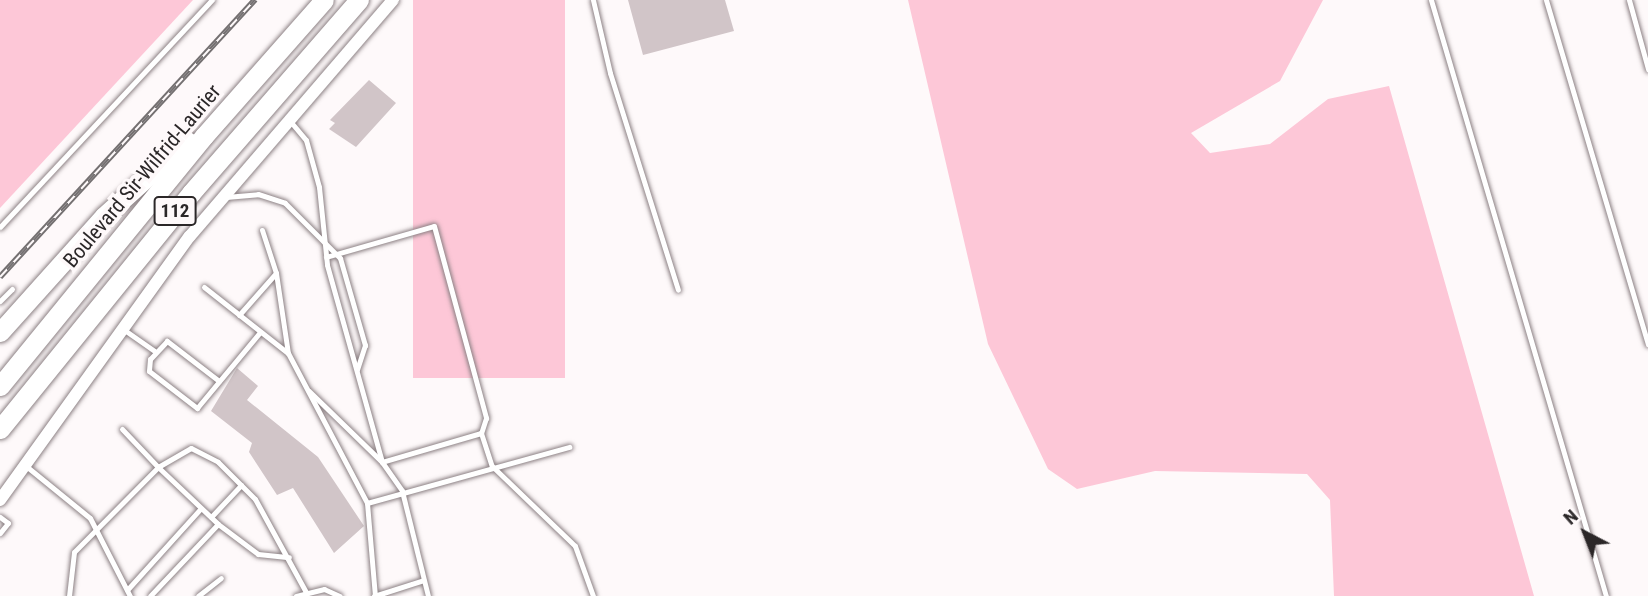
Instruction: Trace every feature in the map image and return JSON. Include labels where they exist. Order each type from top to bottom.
[{"type":"highway","name":"Boulevard Sir-Wilfrid-Laurier","points":[[0,386],[245,89],[324,0]]},
{"type":"highway","name":"112","points":[[0,429],[191,193],[359,0]]},
{"type":"highway","points":[[0,332],[104,216],[245,89]]},
{"type":"street","points":[[0,500],[219,199],[393,0]]},
{"type":"lane","points":[[0,228],[212,0]]},
{"type":"lane","points":[[593,0],[610,73],[678,290]]},
{"type":"lane","points":[[1430,0],[1606,596]]},
{"type":"lane","points":[[1546,0],[1648,344]]},
{"type":"lane","points":[[1629,0],[1648,69]]},
{"type":"lane","points":[[288,119],[308,146],[319,187],[326,257],[382,462]]},
{"type":"lane","points":[[219,199],[250,194],[276,199],[302,214],[337,254],[365,345],[356,371]]},
{"type":"lane","points":[[326,257],[434,226],[485,413],[481,433],[492,466],[575,545],[593,596]]},
{"type":"lane","points":[[262,230],[276,273],[288,353],[366,503],[374,596],[424,580]]},
{"type":"lane","points":[[239,315],[276,273]]},
{"type":"lane","points":[[204,287],[288,353]]},
{"type":"lane","points":[[0,301],[12,289]]},
{"type":"lane","points":[[123,329],[154,351]]},
{"type":"lane","points":[[219,381],[167,341],[154,351],[149,371],[197,408],[260,332]]},
{"type":"lane","points":[[304,387],[382,462],[402,491],[428,596]]},
{"type":"lane","points":[[122,429],[218,524],[258,554],[289,557]]},
{"type":"lane","points":[[382,462],[481,433]]},
{"type":"lane","points":[[366,503],[492,466],[569,447]]},
{"type":"lane","points":[[69,596],[74,552],[99,530],[158,467],[182,450],[201,450],[241,485],[289,557],[306,592]]},
{"type":"lane","points":[[26,466],[78,506],[99,530],[128,593],[201,508]]},
{"type":"lane","points":[[211,517],[241,485]]},
{"type":"lane","points":[[0,517],[8,523],[0,533]]},
{"type":"lane","points":[[150,596],[218,524]]},
{"type":"lane","points":[[198,596],[221,578]]},
{"type":"lane","points":[[296,596],[306,592],[333,590],[340,596]]},
{"type":"shaded area","points":[[0,0],[193,0],[0,208]]},
{"type":"shaded area","points":[[413,0],[565,0],[565,378],[413,378]]},
{"type":"shaded area","points":[[908,0],[1323,0],[1280,81],[1191,133],[1210,153],[1270,144],[1328,99],[1389,86],[1534,596],[1334,596],[1330,500],[1307,474],[1155,471],[1077,489],[1048,469],[988,344]]},
{"type":"building","points":[[628,0],[725,0],[734,31],[643,55]]},
{"type":"building","points":[[369,80],[396,103],[356,147],[329,129],[335,123],[330,120]]},
{"type":"building","points":[[237,368],[258,386],[247,400],[318,457],[364,526],[334,553],[293,488],[277,495],[249,452],[252,443],[211,411]]},
{"type":"railway","points":[[0,277],[255,0]]}]
